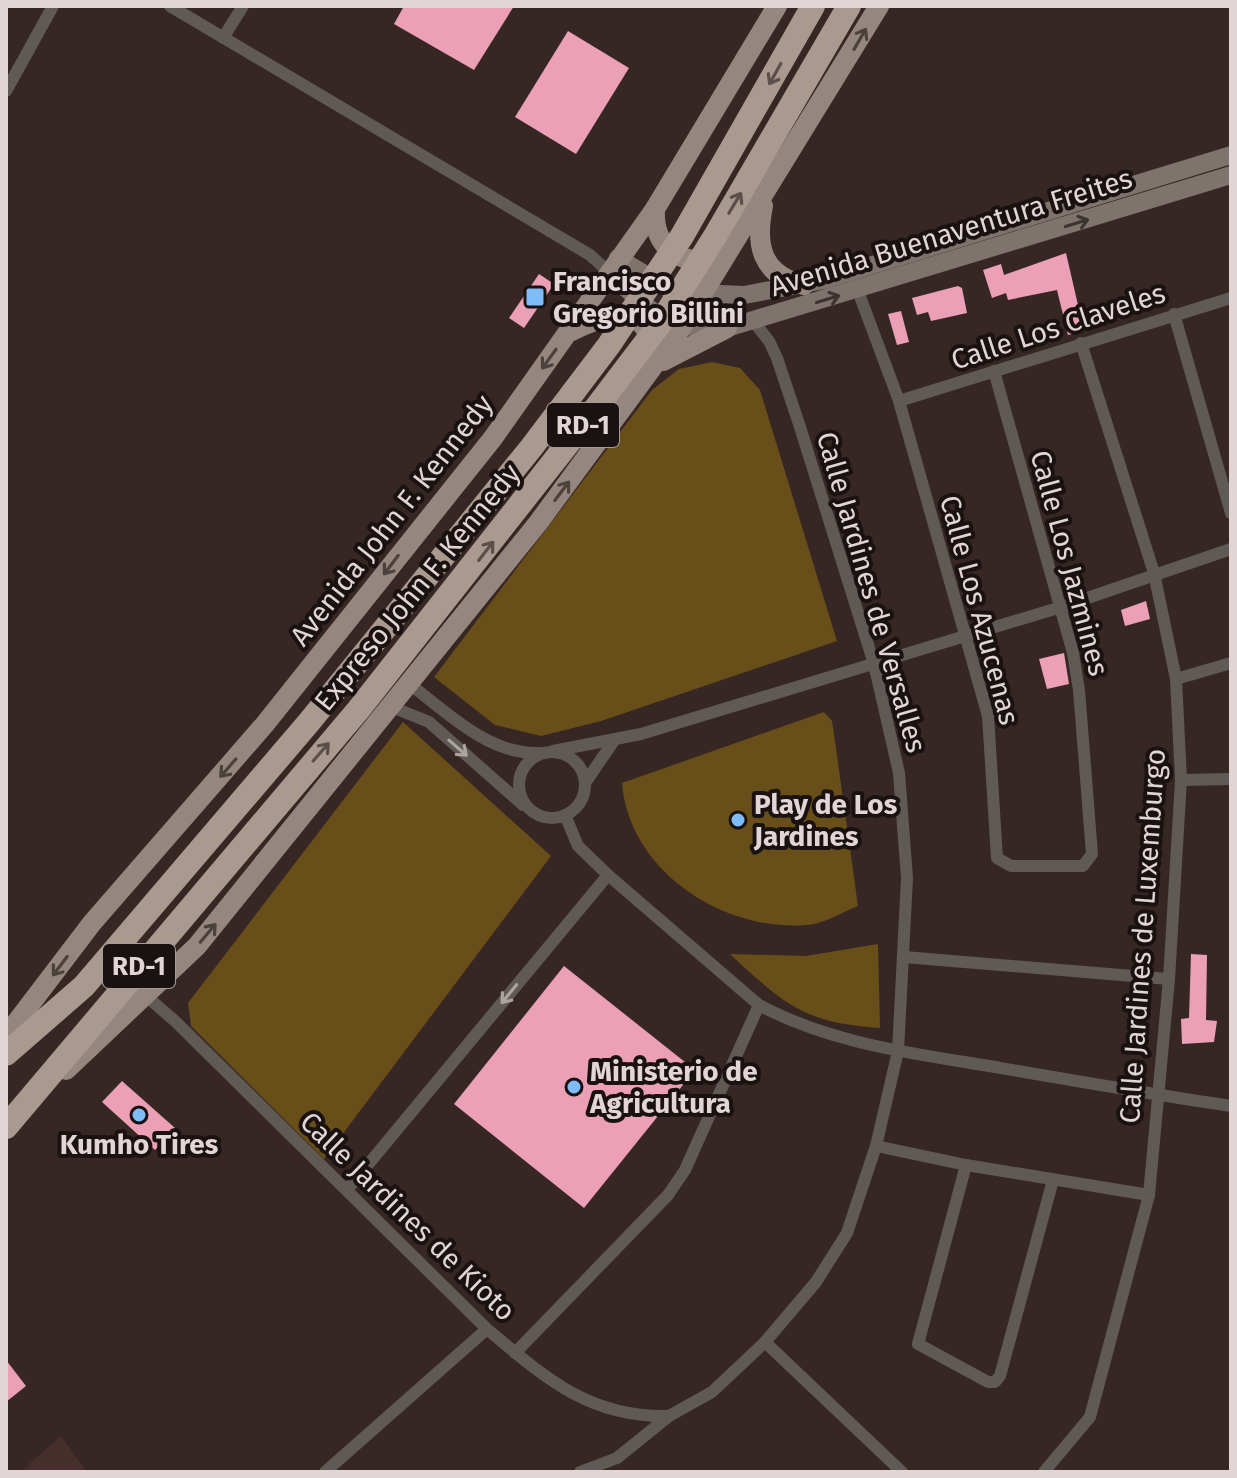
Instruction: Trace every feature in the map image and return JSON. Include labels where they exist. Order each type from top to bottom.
[{"type":"highway","name":"Expreso John F. Kennedy","points":[[6,1054],[84,986],[248,793],[531,448],[609,345],[682,236],[813,6]]},
{"type":"highway","name":"Expreso John F. Kennedy","points":[[8,1124],[443,605],[659,325],[774,139],[849,6]]},
{"type":"main road","name":"Avenida John F. Kennedy","points":[[6,1036],[92,923],[235,760],[493,438],[655,209],[777,6]]},
{"type":"main road","name":"RD-1","points":[[8,1124],[197,946],[411,685],[682,327],[879,6]]},
{"type":"main road","name":"Avenida Buenaventura Freites","points":[[614,265],[674,292],[744,295],[804,285],[1231,155]]},
{"type":"main road","name":"Avenida Buenaventura Freites","points":[[614,265],[655,316],[682,327],[727,328],[858,291],[1231,175]]},
{"type":"main road","points":[[766,193],[760,224],[761,250],[776,273],[787,281],[804,285]]},
{"type":"main road","points":[[655,209],[657,235],[678,257],[704,260],[728,253]]},
{"type":"main road","points":[[568,333],[607,315],[631,319],[641,326],[650,344],[650,372],[727,328]]},
{"type":"street","points":[[6,91],[53,6]]},
{"type":"street","points":[[170,6],[590,255],[614,265]]},
{"type":"street","points":[[223,38],[243,6]]},
{"type":"street","name":"Calle Los Azucenas","points":[[858,291],[899,401],[988,716],[997,858],[1011,866],[1087,863]]},
{"type":"street","name":"Calle Los Claveles","points":[[899,401],[1231,298]]},
{"type":"street","points":[[1174,314],[1231,513]]},
{"type":"street","name":"Calle Jardines de Versalles","points":[[580,1472],[617,1458],[669,1416],[712,1392],[765,1342],[816,1282],[847,1233],[876,1146],[898,1051],[907,878],[899,773],[874,664],[777,358],[769,341],[754,322]]},
{"type":"street","name":"Calle Jardines de Luxemburgo","points":[[1044,1472],[1090,1417],[1149,1195],[1169,979],[1181,780],[1176,679],[1154,573],[1081,343]]},
{"type":"street","name":"Calle Los Jazmines","points":[[994,371],[1073,653],[1079,690],[1092,854],[1087,863]]},
{"type":"street","points":[[528,809],[518,788],[519,777],[532,758],[548,752],[613,742],[1058,608],[1231,549]]},
{"type":"street","points":[[1176,679],[1231,663]]},
{"type":"street","points":[[411,685],[481,736],[523,753],[563,753],[579,765],[585,783]]},
{"type":"street","points":[[392,707],[429,722],[528,809],[545,818],[565,815],[580,802],[585,783],[613,742]]},
{"type":"street","points":[[1181,780],[1231,779]]},
{"type":"street","points":[[565,815],[578,846],[608,875],[759,1005],[789,1021],[837,1037],[898,1051],[1231,1106]]},
{"type":"street","points":[[347,1190],[608,875]]},
{"type":"street","points":[[904,957],[1169,979]]},
{"type":"street","name":"Calle Jardines de Kioto","points":[[145,995],[515,1353],[560,1387],[614,1412],[669,1416]]},
{"type":"street","points":[[515,1353],[668,1195],[685,1170],[759,1005]]},
{"type":"street","points":[[876,1146],[966,1165],[1149,1195]]},
{"type":"street","points":[[966,1165],[918,1344],[988,1382],[1000,1376],[1053,1180]]},
{"type":"street","points":[[325,1472],[487,1329]]},
{"type":"street","points":[[765,1342],[902,1472]]},
{"type":"shaded area","points":[[712,362],[740,368],[760,390],[837,641],[601,721],[541,736],[495,725],[434,677],[652,390],[679,369]]},
{"type":"shaded area","name":"Play de Los Jardines","points":[[824,712],[832,721],[858,906],[813,924],[775,925],[713,906],[686,890],[661,868],[642,843],[629,815],[622,783]]},
{"type":"shaded area","points":[[403,722],[551,856],[324,1159],[191,1026],[188,1003]]},
{"type":"shaded area","points":[[878,944],[880,1028],[832,1021],[796,1008],[765,986],[730,954],[806,956]]},
{"type":"shaded area","points":[[61,1436],[87,1472],[20,1472]]},
{"type":"building","points":[[404,6],[514,6],[474,70],[394,24]]},
{"type":"building","points":[[568,31],[629,68],[576,154],[515,117]]},
{"type":"building","points":[[1066,253],[1084,331],[1068,335],[1057,290],[1008,300],[1006,293],[992,298],[983,270],[1001,264],[1004,275]]},
{"type":"building","name":"Francisco Gregorio Billini","points":[[539,274],[554,284],[524,328],[509,318]]},
{"type":"building","points":[[958,286],[962,288],[967,313],[931,321],[928,312],[917,315],[912,298]]},
{"type":"building","points":[[901,311],[909,342],[897,345],[888,314]]},
{"type":"building","points":[[1146,601],[1150,619],[1125,626],[1121,610]]},
{"type":"building","points":[[1064,653],[1069,684],[1047,689],[1039,659]]},
{"type":"building","points":[[1191,954],[1207,955],[1206,1020],[1217,1021],[1214,1042],[1182,1044],[1181,1019],[1189,1018]]},
{"type":"building","name":"Ministerio de Agricultura","points":[[564,966],[695,1070],[584,1208],[454,1104]]},
{"type":"building","name":"Kumho Tires","points":[[122,1081],[175,1128],[155,1150],[102,1102]]},
{"type":"building","points":[[6,1360],[26,1386],[6,1402]]},
{"type":"place","name":"Francisco Gregorio Billini","points":[[535,297]]},
{"type":"place","name":"Play de Los Jardines","points":[[738,820]]},
{"type":"place","name":"Ministerio de Agricultura","points":[[574,1087]]},
{"type":"place","name":"Kumho Tires","points":[[139,1115]]}]
